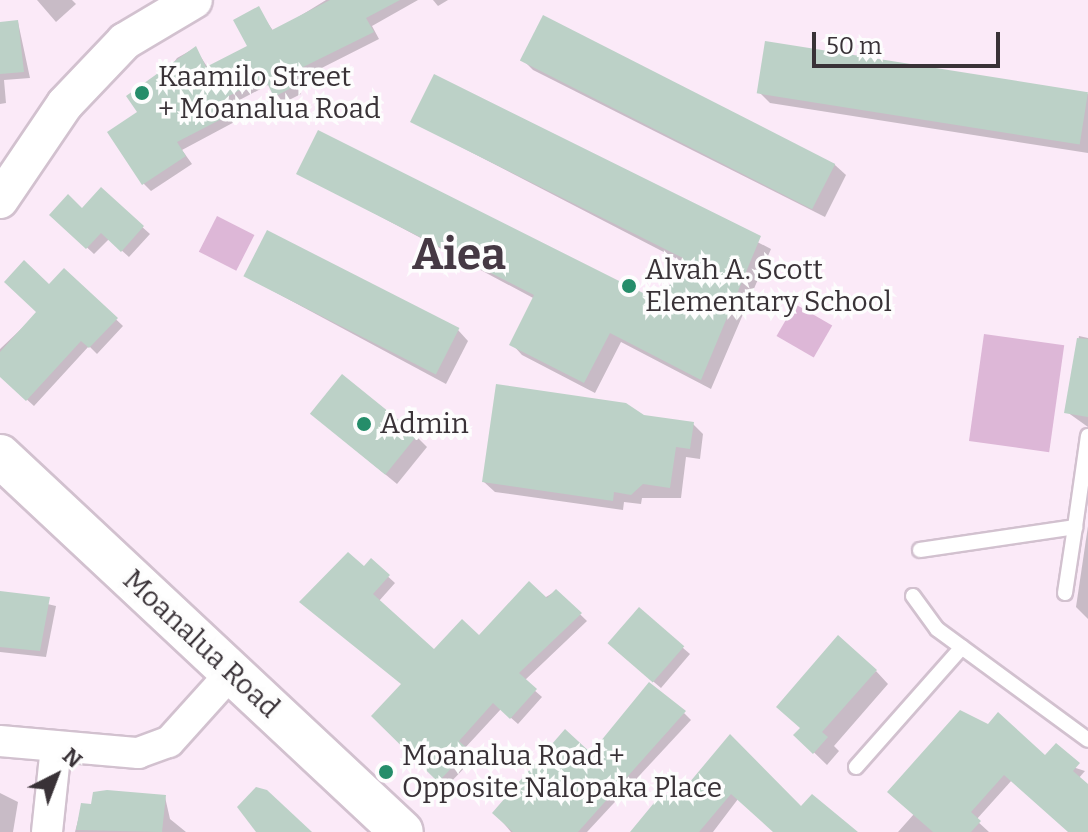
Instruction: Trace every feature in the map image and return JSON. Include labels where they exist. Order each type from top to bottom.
[{"type":"main road","name":"Moanalua Road","points":[[0,456],[402,832]]},
{"type":"street","points":[[3,186],[65,104],[125,41],[194,0]]},
{"type":"street","points":[[0,741],[138,753],[169,742],[232,672]]},
{"type":"street","points":[[47,832],[56,746]]},
{"type":"lane","points":[[1065,593],[1088,436]]},
{"type":"lane","points":[[920,550],[1075,527]]},
{"type":"lane","points":[[913,596],[962,647],[1088,740]]},
{"type":"lane","points":[[856,767],[962,647]]},
{"type":"shaded area","points":[[217,216],[254,235],[236,271],[199,252]]},
{"type":"shaded area","points":[[795,304],[832,325],[814,358],[776,336]]},
{"type":"shaded area","points":[[984,334],[1064,345],[1049,452],[969,441]]},
{"type":"building","points":[[330,0],[400,0],[366,18],[374,32],[289,74],[295,86],[274,97],[264,77],[227,97],[235,112],[177,142],[186,156],[142,185],[107,132],[137,112],[126,96],[196,46],[206,67],[247,46],[233,20],[259,6],[272,30]]},
{"type":"building","points":[[543,15],[835,164],[812,209],[520,60]]},
{"type":"building","points":[[18,20],[24,72],[0,74],[0,22]]},
{"type":"building","points":[[765,41],[1088,92],[1080,145],[757,93]]},
{"type":"building","points":[[434,74],[761,236],[701,380],[610,333],[584,383],[509,345],[534,295],[296,174],[318,130],[661,302],[683,258],[410,122]]},
{"type":"building","points":[[101,187],[144,226],[121,252],[101,233],[86,249],[49,215],[68,194],[82,208]]},
{"type":"building","points":[[267,230],[459,328],[436,374],[243,276]]},
{"type":"building","points":[[24,260],[49,284],[64,268],[118,318],[89,348],[81,341],[26,401],[0,377],[0,352],[36,312],[4,282]]},
{"type":"building","points":[[1077,338],[1088,339],[1088,417],[1064,413]]},
{"type":"building","name":"Admin","points":[[342,374],[417,435],[385,475],[310,414]]},
{"type":"building","points":[[496,384],[626,403],[644,415],[694,422],[690,449],[676,447],[670,488],[643,484],[631,495],[614,492],[613,501],[482,482]]},
{"type":"building","points":[[348,552],[364,566],[371,558],[390,575],[373,594],[434,649],[462,619],[479,635],[529,581],[547,598],[556,589],[582,613],[519,673],[537,689],[510,719],[493,703],[459,741],[469,750],[438,782],[371,716],[401,684],[299,602]]},
{"type":"building","points":[[0,591],[50,597],[40,651],[0,647]]},
{"type":"building","points":[[639,607],[684,646],[653,683],[608,643]]},
{"type":"building","points":[[838,635],[877,670],[822,732],[828,737],[813,754],[793,735],[800,728],[776,707]]},
{"type":"building","points":[[649,682],[686,711],[578,832],[513,832],[492,813],[565,729],[591,753]]},
{"type":"building","points":[[960,710],[988,724],[998,712],[1045,755],[1056,743],[1080,763],[1073,771],[1088,784],[1088,832],[1068,832],[1004,775],[971,812],[981,821],[971,832],[933,832],[887,792]]},
{"type":"building","points":[[730,734],[801,806],[812,794],[858,832],[773,832],[731,794],[699,832],[630,832],[663,792],[674,801]]},
{"type":"building","points":[[256,787],[267,790],[312,832],[256,832],[237,807]]},
{"type":"building","points":[[107,790],[166,795],[162,832],[76,830],[81,803],[91,804],[93,792]]},
{"type":"place","name":"Kaamilo Street + Moanalua Road","points":[[142,93]]},
{"type":"place","name":"Alvah A. Scott Elementary School","points":[[629,286]]},
{"type":"place","name":"Admin","points":[[364,424]]},
{"type":"place","name":"Moanalua Road + Opposite Nalopaka Place","points":[[386,772]]},
{"type":"district","name":"Aiea","points":[[459,255]]}]
